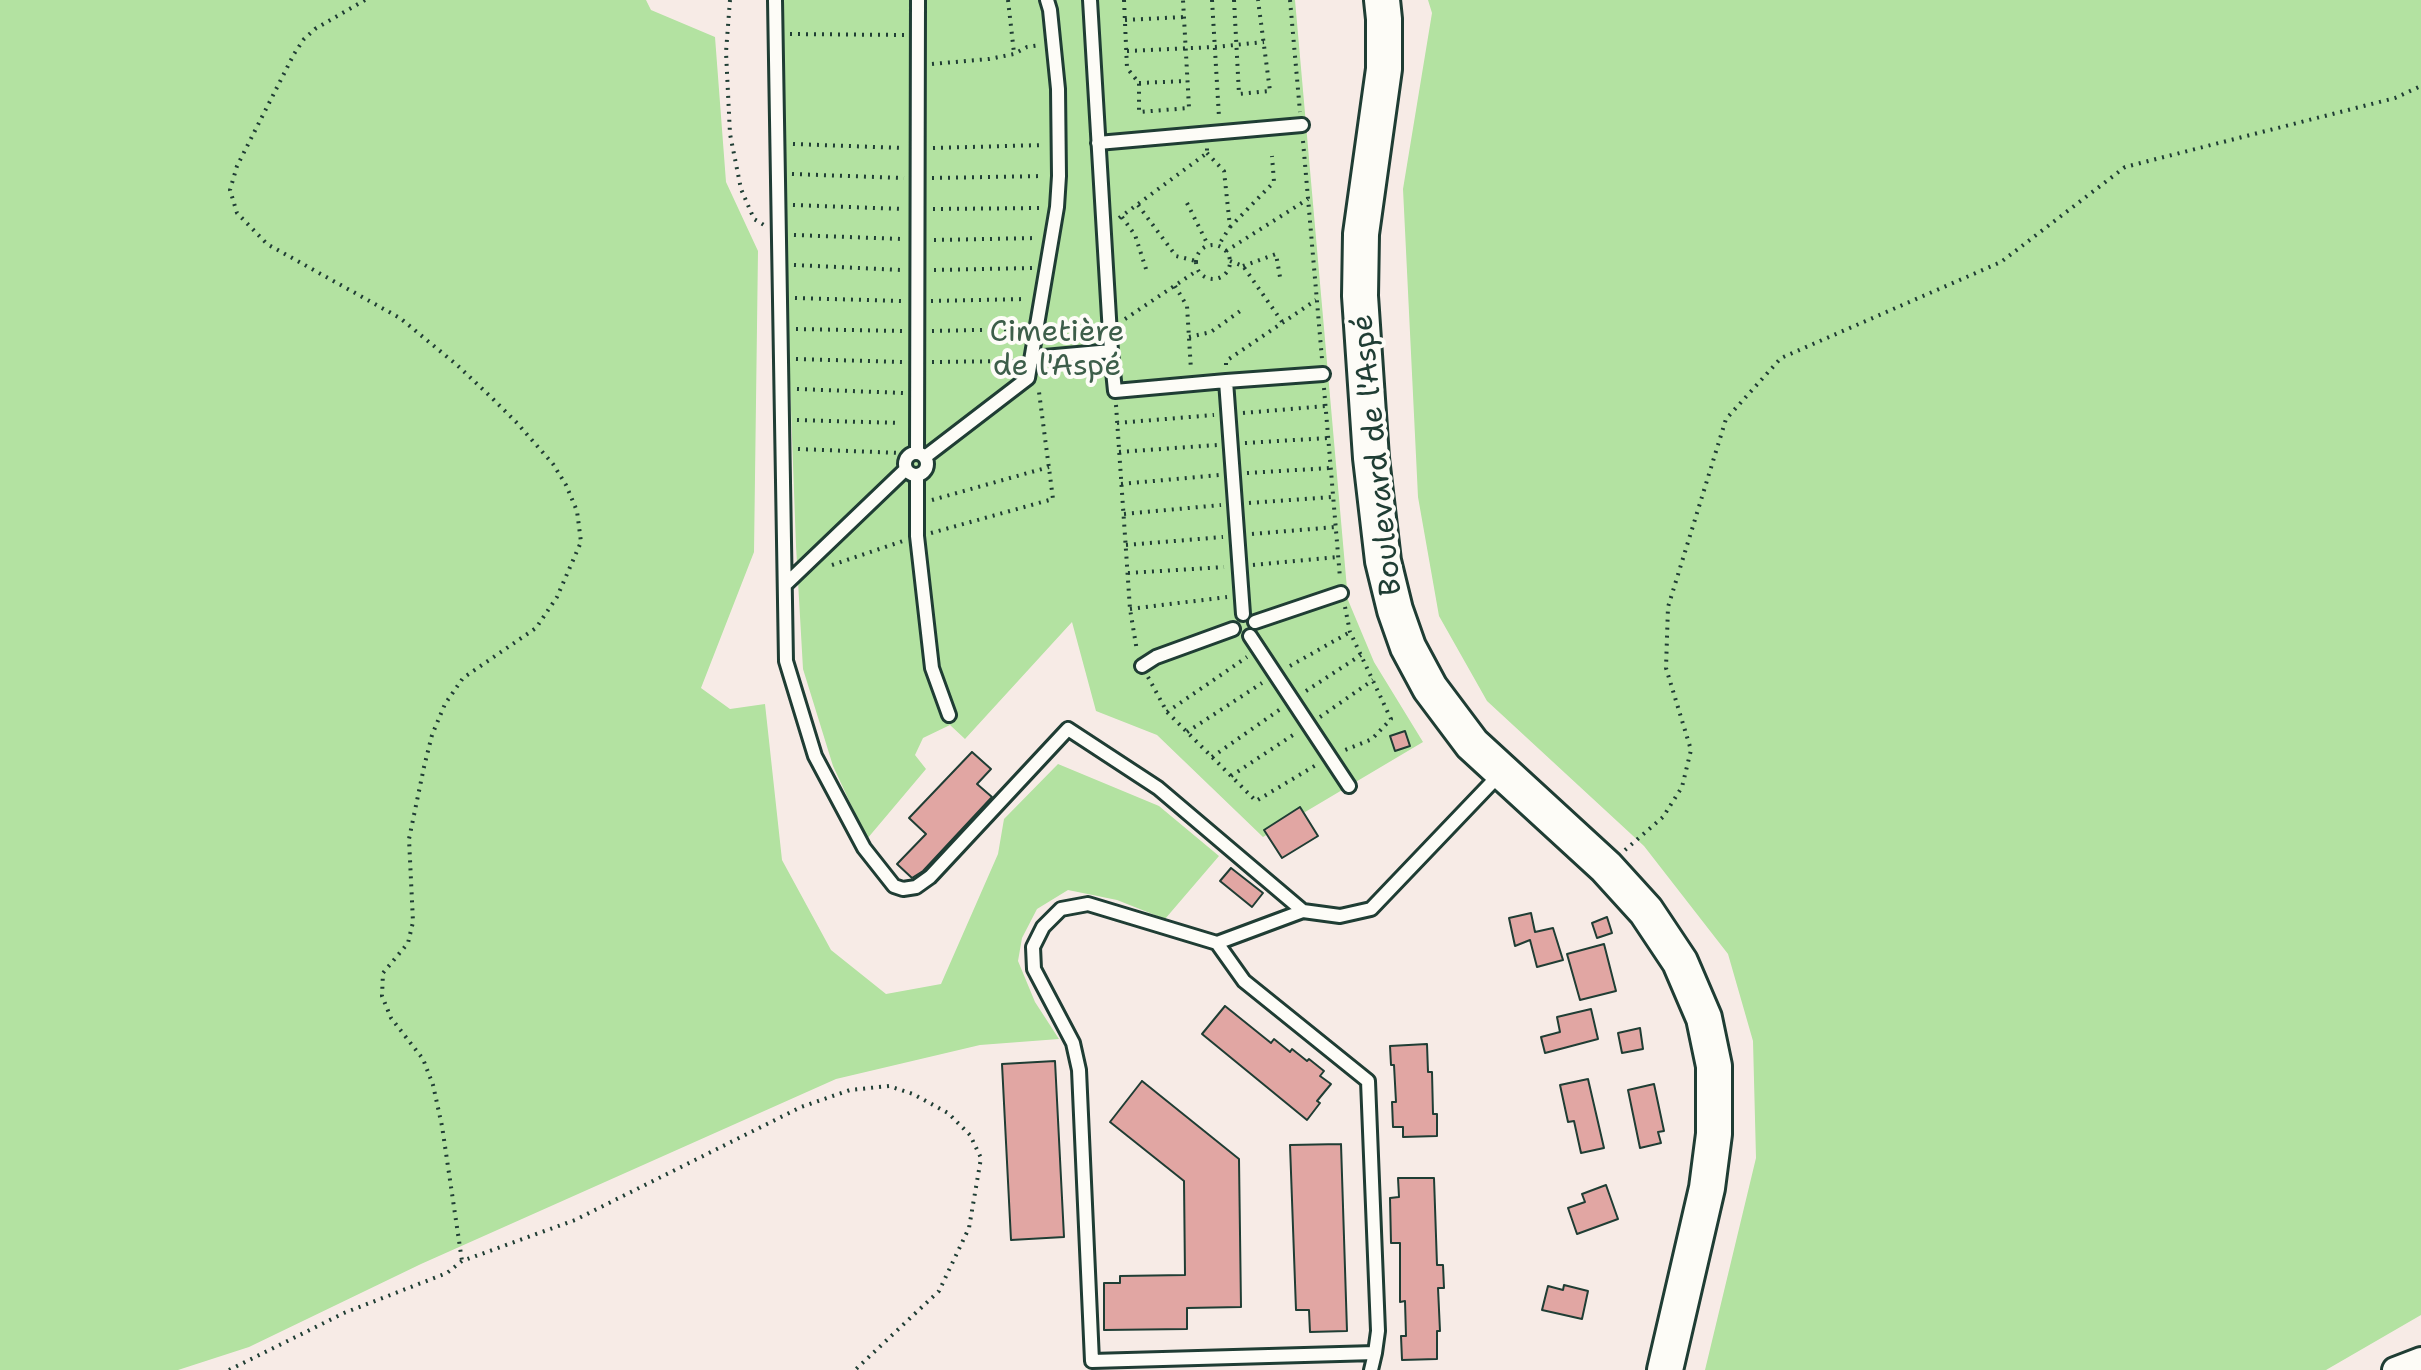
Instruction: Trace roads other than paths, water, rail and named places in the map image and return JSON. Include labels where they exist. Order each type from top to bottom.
[{"type":"main road","name":"Boulevard de l'Aspé","points":[[1382,0],[1384,69],[1361,234],[1360,296],[1371,458],[1383,561],[1408,647],[1430,688],[1472,744],[1606,867],[1646,911],[1680,962],[1704,1018],[1714,1066],[1714,1134],[1707,1188],[1665,1370]]},
{"type":"street","points":[[2395,1370],[2421,1360]]},
{"type":"lane","points":[[775,0],[786,661],[815,756],[864,848],[894,886],[903,889],[916,887],[930,877],[1068,729],[1158,788],[1303,911]]},
{"type":"lane","points":[[918,0],[917,536],[932,668],[949,715]]},
{"type":"lane","points":[[785,585],[915,462],[1028,378],[1057,207],[1058,89],[1047,0]]},
{"type":"lane","points":[[1090,0],[1115,391],[1323,374]]},
{"type":"lane","points":[[1098,143],[1302,125]]},
{"type":"lane","points":[[1033,358],[1111,351]]},
{"type":"lane","points":[[1226,381],[1243,614]]},
{"type":"lane","points":[[1255,622],[1341,593]]},
{"type":"lane","points":[[1233,629],[1234,619],[1243,614],[1250,615],[1255,622],[1255,630],[1250,636]]},
{"type":"lane","points":[[1233,629],[1240,636],[1250,636]]},
{"type":"lane","points":[[1142,666],[1156,657],[1233,629]]},
{"type":"lane","points":[[1250,636],[1349,786]]},
{"type":"lane","points":[[1375,1353],[1092,1361],[1079,1070],[1073,1043],[1034,969],[1033,947],[1043,927],[1061,909],[1088,904],[1217,943],[1303,911],[1340,916],[1371,909],[1501,772]]},
{"type":"lane","points":[[1217,943],[1244,981],[1368,1081],[1378,1331],[1371,1370]]},
{"type":"park label","name":"Cimetière de l'Aspé","points":[[1057,350]]}]
